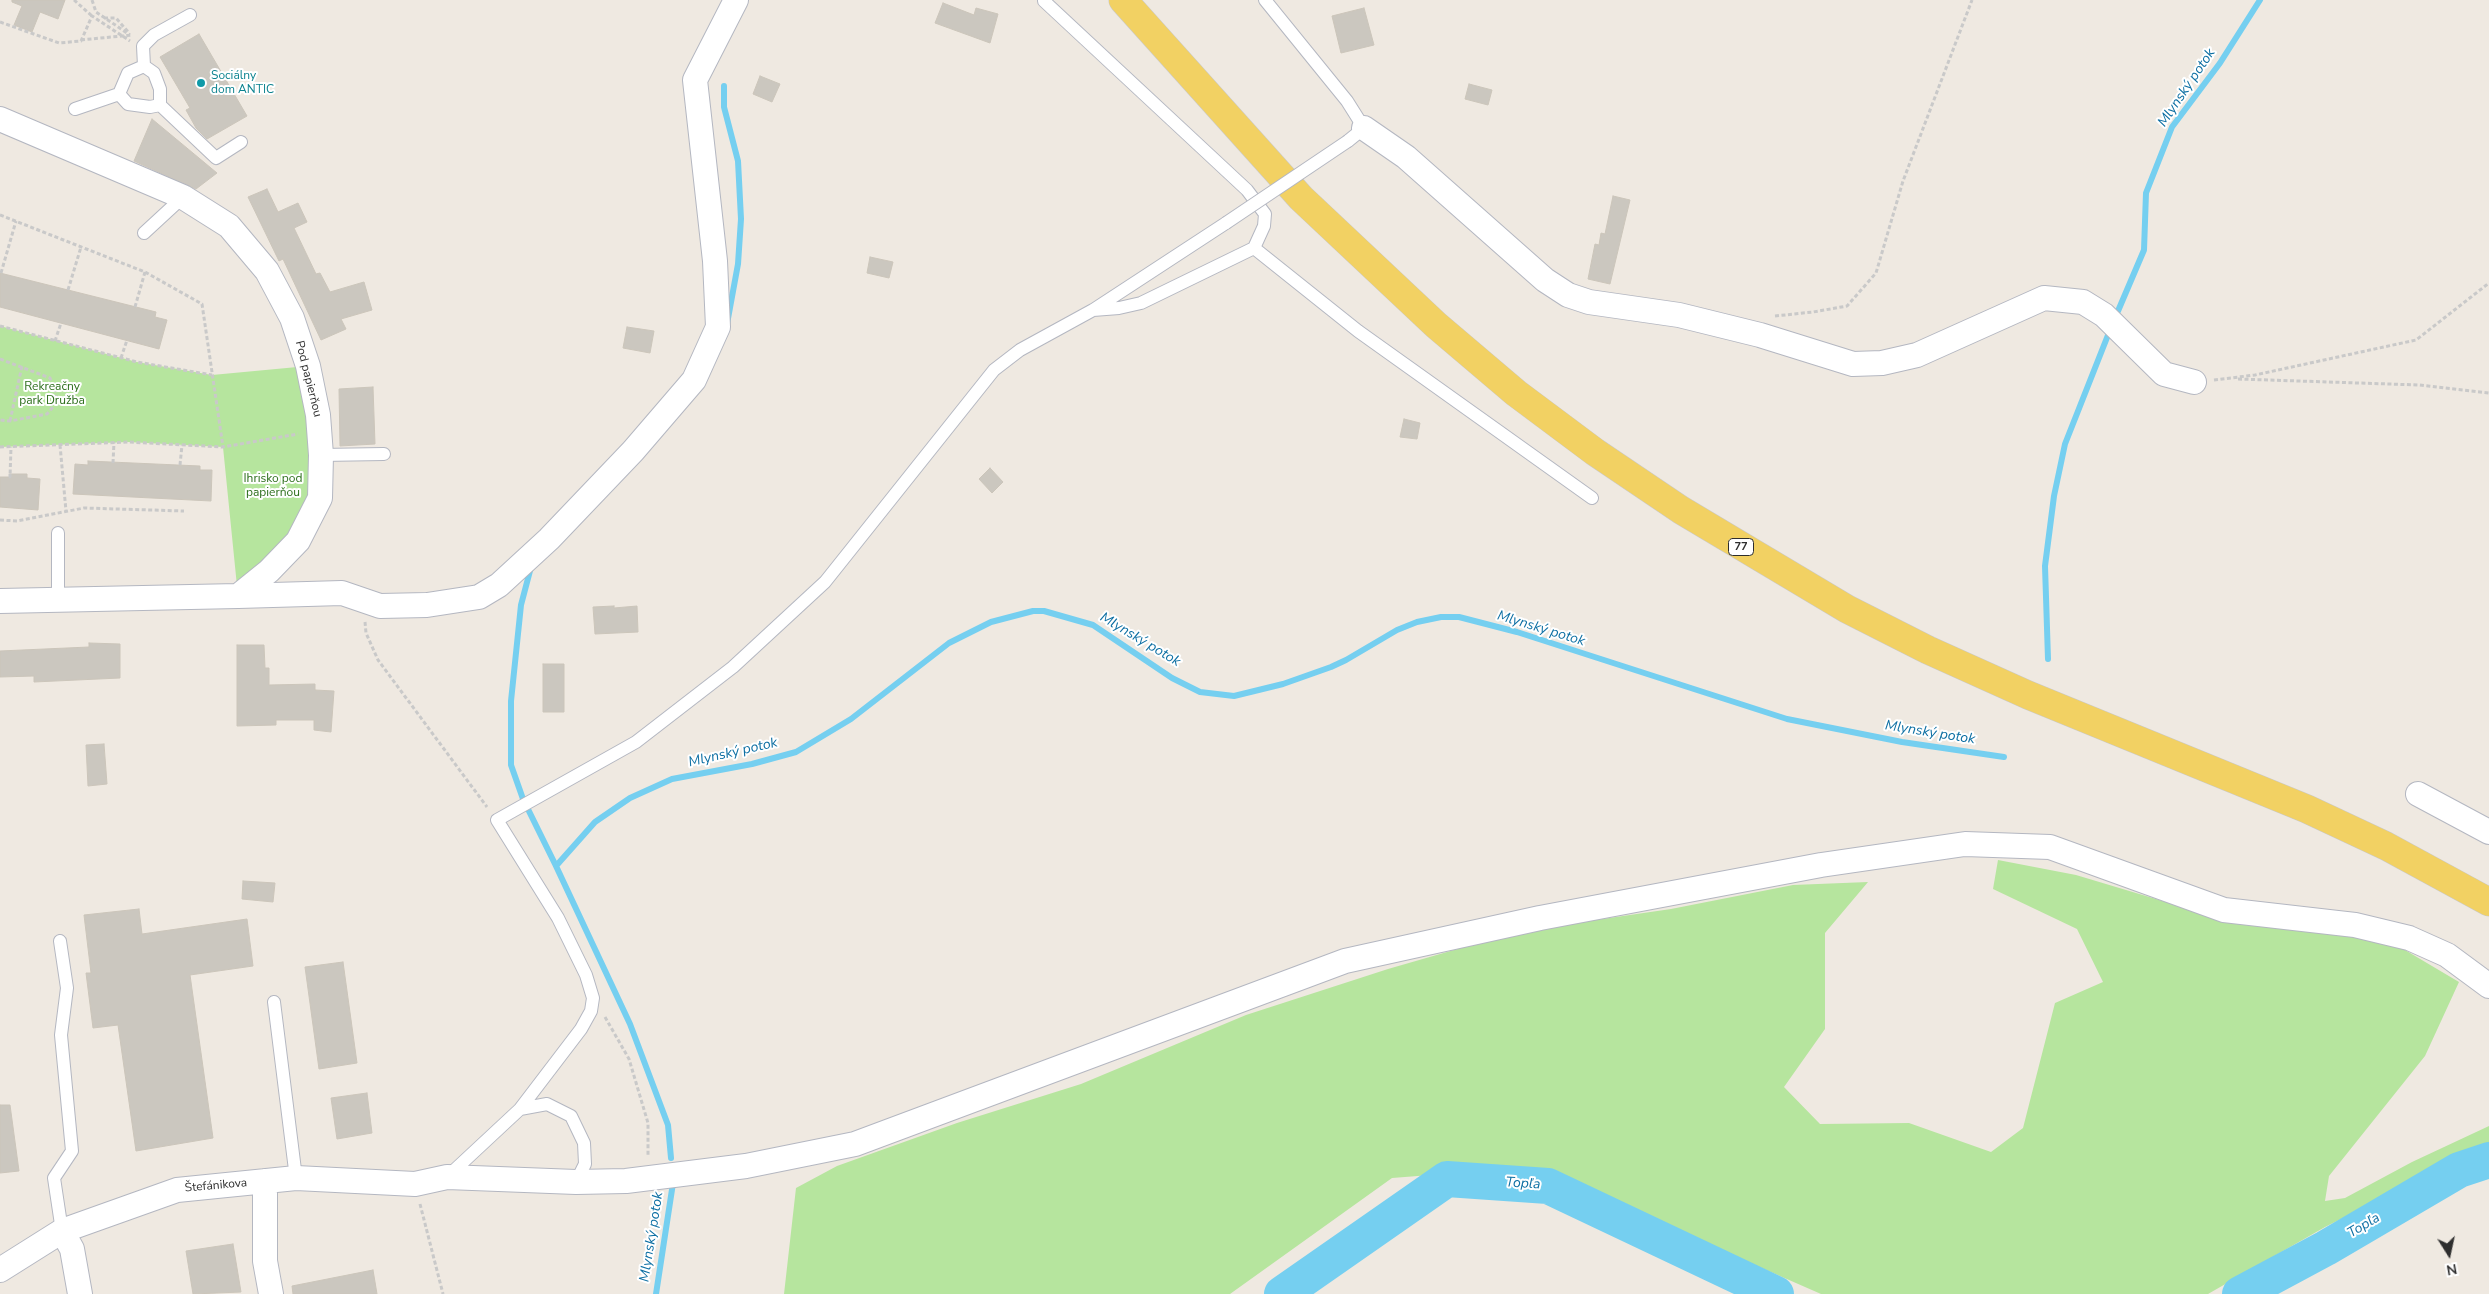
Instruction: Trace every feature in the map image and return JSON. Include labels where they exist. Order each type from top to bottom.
[{"type":"main road","name":"77","points":[[1123,0],[1301,198],[1436,325],[1516,393],[1595,452],[1681,510],[1847,609],[1928,650],[2028,695],[2307,809],[2386,846],[2489,902]]},
{"type":"street","points":[[0,601],[342,593],[380,606],[427,606],[479,597],[500,585],[549,539],[633,451],[694,380],[718,327],[715,261],[695,80],[736,0]]},
{"type":"street","name":"Pod papierňou","points":[[0,119],[183,197],[229,226],[267,271],[292,318],[305,358],[318,415],[321,455],[320,498],[298,541],[268,571],[238,596]]},
{"type":"street","points":[[1356,134],[1406,157],[1545,280],[1568,295],[1589,302],[1679,315],[1760,335],[1853,364],[1882,363],[1917,355],[2044,298],[2083,302],[2104,315],[2164,374],[2194,382]]},
{"type":"street","points":[[2418,794],[2489,832]]},
{"type":"street","name":"Štefánikova","points":[[0,1270],[62,1231],[177,1190],[296,1178],[415,1184],[447,1177],[576,1182],[665,1177],[746,1166],[855,1144],[1344,961],[1540,918],[1811,867],[1965,844],[2050,847],[2224,910],[2355,924],[2409,938],[2447,955],[2489,986]]},
{"type":"street","points":[[265,1181],[265,1261],[270,1294]]},
{"type":"street","points":[[62,1231],[72,1249],[80,1294]]},
{"type":"lane","points":[[447,1177],[520,1109],[581,1029],[591,1011],[593,998],[586,975],[558,918],[497,820],[636,742],[732,667],[825,582],[994,370],[1020,350],[1093,310],[1226,223],[1356,134],[1346,101],[1265,0]]},
{"type":"lane","points":[[1044,1],[1247,190],[1265,214],[1264,226],[1254,248],[1141,303],[1119,308],[1093,310]]},
{"type":"lane","points":[[144,66],[143,46],[154,36],[190,15]]},
{"type":"lane","points":[[76,109],[119,94],[128,73],[144,66]]},
{"type":"lane","points":[[144,66],[154,73],[160,89],[160,105],[216,158],[241,142]]},
{"type":"lane","points":[[119,94],[128,104],[150,107],[160,105]]},
{"type":"lane","points":[[144,233],[183,197]]},
{"type":"lane","points":[[1254,248],[1358,331],[1592,498]]},
{"type":"lane","points":[[321,455],[384,454]]},
{"type":"lane","points":[[58,533],[58,599]]},
{"type":"lane","points":[[60,941],[67,988],[61,1035],[72,1151],[54,1178],[62,1231]]},
{"type":"lane","points":[[274,1002],[296,1178]]},
{"type":"lane","points":[[520,1109],[548,1104],[571,1116],[584,1142],[585,1164],[576,1182]]},
{"type":"path","points":[[74,0],[92,16],[143,50]]},
{"type":"path","points":[[92,0],[96,12],[104,19],[131,35],[116,18],[104,19],[99,21]]},
{"type":"path","points":[[1774,316],[1847,306],[1876,273],[1903,181],[1972,0]]},
{"type":"path","points":[[81,41],[92,16]]},
{"type":"path","points":[[0,22],[59,43],[122,36]]},
{"type":"path","points":[[0,215],[145,272],[202,304],[223,447]]},
{"type":"path","points":[[2,273],[16,221]]},
{"type":"path","points":[[68,290],[80,247]]},
{"type":"path","points":[[135,307],[145,272]]},
{"type":"path","points":[[2194,382],[2255,376],[2416,340],[2489,283]]},
{"type":"path","points":[[56,341],[61,323]]},
{"type":"path","points":[[0,326],[121,358],[212,375]]},
{"type":"path","points":[[121,358],[127,340]]},
{"type":"path","points":[[0,359],[50,378],[55,389],[56,398],[53,407],[47,414],[10,421],[0,420]]},
{"type":"path","points":[[10,421],[22,366]]},
{"type":"path","points":[[2227,379],[2418,385],[2489,393]]},
{"type":"path","points":[[0,447],[114,442],[223,447],[319,430]]},
{"type":"path","points":[[113,463],[114,442]]},
{"type":"path","points":[[60,445],[66,511]]},
{"type":"path","points":[[180,466],[182,445]]},
{"type":"path","points":[[10,474],[10,477],[11,447]]},
{"type":"path","points":[[107,502],[107,509]]},
{"type":"path","points":[[174,505],[174,511]]},
{"type":"path","points":[[0,520],[17,521],[84,508],[184,511]]},
{"type":"path","points":[[362,600],[366,633],[378,660],[497,820]]},
{"type":"path","points":[[593,998],[629,1059],[665,1177]]},
{"type":"path","points":[[415,1184],[443,1294]]},
{"type":"green space","name":"Rekreačny park Družba","points":[[0,326],[137,362],[212,375],[308,366],[320,498],[238,596],[223,447],[128,442],[0,447]]},
{"type":"green space","points":[[1998,860],[2076,875],[2176,905],[2383,937],[2459,982],[2425,1056],[2329,1176],[2325,1201],[2345,1198],[2412,1162],[2489,1126],[2489,1145],[2325,1227],[2208,1294],[1821,1294],[1650,1219],[1495,1170],[1392,1178],[1230,1294],[784,1294],[796,1188],[837,1166],[957,1123],[1081,1084],[1246,1015],[1388,969],[1520,931],[1671,909],[1793,885],[1868,882],[1825,933],[1825,1029],[1784,1087],[1820,1124],[1909,1123],[1991,1152],[2023,1128],[2055,1003],[2103,982],[2077,929],[1993,889]]},
{"type":"building","points":[[12,0],[65,0],[58,19],[40,12],[32,32],[14,25],[22,6],[12,2]]},
{"type":"building","points":[[943,3],[974,15],[976,8],[998,14],[990,43],[935,23]]},
{"type":"building","points":[[1364,8],[1374,45],[1341,53],[1332,16]]},
{"type":"building","name":"Sociálny dom ANTIC","points":[[199,34],[247,116],[207,139],[196,128],[186,110],[190,108],[160,57]]},
{"type":"building","points":[[760,76],[780,84],[772,102],[753,94]]},
{"type":"building","points":[[1469,84],[1492,90],[1488,105],[1465,99]]},
{"type":"building","points":[[152,119],[217,173],[196,189],[134,161]]},
{"type":"building","points":[[267,189],[278,212],[298,203],[307,222],[294,228],[316,274],[320,273],[330,292],[364,282],[372,310],[341,319],[346,329],[321,340],[283,259],[279,261],[248,197]]},
{"type":"building","points":[[1613,196],[1630,200],[1610,284],[1588,279],[1595,244],[1599,245],[1601,233],[1605,234]]},
{"type":"building","points":[[870,257],[893,262],[889,278],[867,273]]},
{"type":"building","points":[[0,273],[156,312],[155,317],[167,320],[159,349],[0,307]]},
{"type":"building","points":[[627,327],[654,331],[650,353],[623,348]]},
{"type":"building","points":[[373,387],[375,444],[340,446],[339,389]]},
{"type":"building","points":[[1404,419],[1420,423],[1417,439],[1400,437]]},
{"type":"building","points":[[88,461],[200,466],[200,470],[212,470],[211,501],[73,494],[75,464],[88,465]]},
{"type":"building","points":[[990,468],[1003,482],[992,493],[979,479]]},
{"type":"building","points":[[10,474],[27,474],[27,478],[40,479],[38,510],[0,507],[0,477],[10,477]]},
{"type":"building","points":[[614,606],[614,608],[637,606],[638,632],[595,634],[593,607]]},
{"type":"building","points":[[89,643],[120,644],[120,678],[34,682],[34,676],[0,677],[0,651],[89,647]]},
{"type":"building","points":[[237,645],[264,645],[265,668],[269,668],[269,685],[315,684],[315,690],[334,691],[331,732],[314,730],[314,720],[276,720],[276,725],[237,726]]},
{"type":"building","points":[[543,664],[564,664],[564,712],[543,712]]},
{"type":"building","points":[[104,744],[107,784],[88,786],[86,745]]},
{"type":"building","points":[[243,881],[275,883],[273,902],[242,899]]},
{"type":"building","points":[[139,909],[142,934],[247,919],[253,966],[190,975],[213,1138],[136,1151],[118,1025],[93,1028],[86,973],[91,973],[84,915]]},
{"type":"building","points":[[343,962],[357,1063],[319,1069],[305,967]]},
{"type":"building","points":[[367,1093],[372,1133],[337,1139],[331,1098]]},
{"type":"building","points":[[0,1105],[10,1105],[19,1171],[0,1173]]},
{"type":"building","points":[[233,1244],[241,1292],[193,1294],[186,1251]]},
{"type":"building","points":[[373,1270],[377,1294],[293,1294],[292,1286]]},
{"type":"waterway","name":"Mlynský potok","points":[[2118,311],[2144,250],[2146,193],[2172,127],[2220,63],[2260,0]]},
{"type":"waterway","points":[[724,86],[724,107],[738,161],[741,219],[738,264],[727,324]]},
{"type":"waterway","name":"Mlynský potok","points":[[2048,659],[2045,566],[2054,496],[2065,444],[2110,330]]},
{"type":"waterway","points":[[531,567],[521,605],[511,701],[511,765],[523,799],[556,866]]},
{"type":"waterway","name":"Mlynský potok","points":[[671,1158],[668,1125],[630,1024],[556,866],[595,822],[630,798],[672,779],[752,764],[796,752],[851,719],[949,643],[991,622],[1033,611],[1044,611],[1093,625],[1172,678],[1200,692],[1234,696],[1283,684],[1331,667],[1397,630],[1417,622],[1441,617],[1459,617],[1517,632],[1787,719],[1902,742],[2004,757]]},
{"type":"waterway","name":"Topľa","points":[[2240,1294],[2326,1248],[2459,1170],[2489,1160]]},
{"type":"waterway","name":"Topľa","points":[[1282,1294],[1447,1179],[1548,1186],[1776,1294]]},
{"type":"waterway","name":"Mlynský potok","points":[[656,1294],[673,1183]]},
{"type":"place","name":"Sociálny dom ANTIC","points":[[201,83]]},
{"type":"park label","name":"Ihrisko pod papierňou","points":[[273,486]]}]
